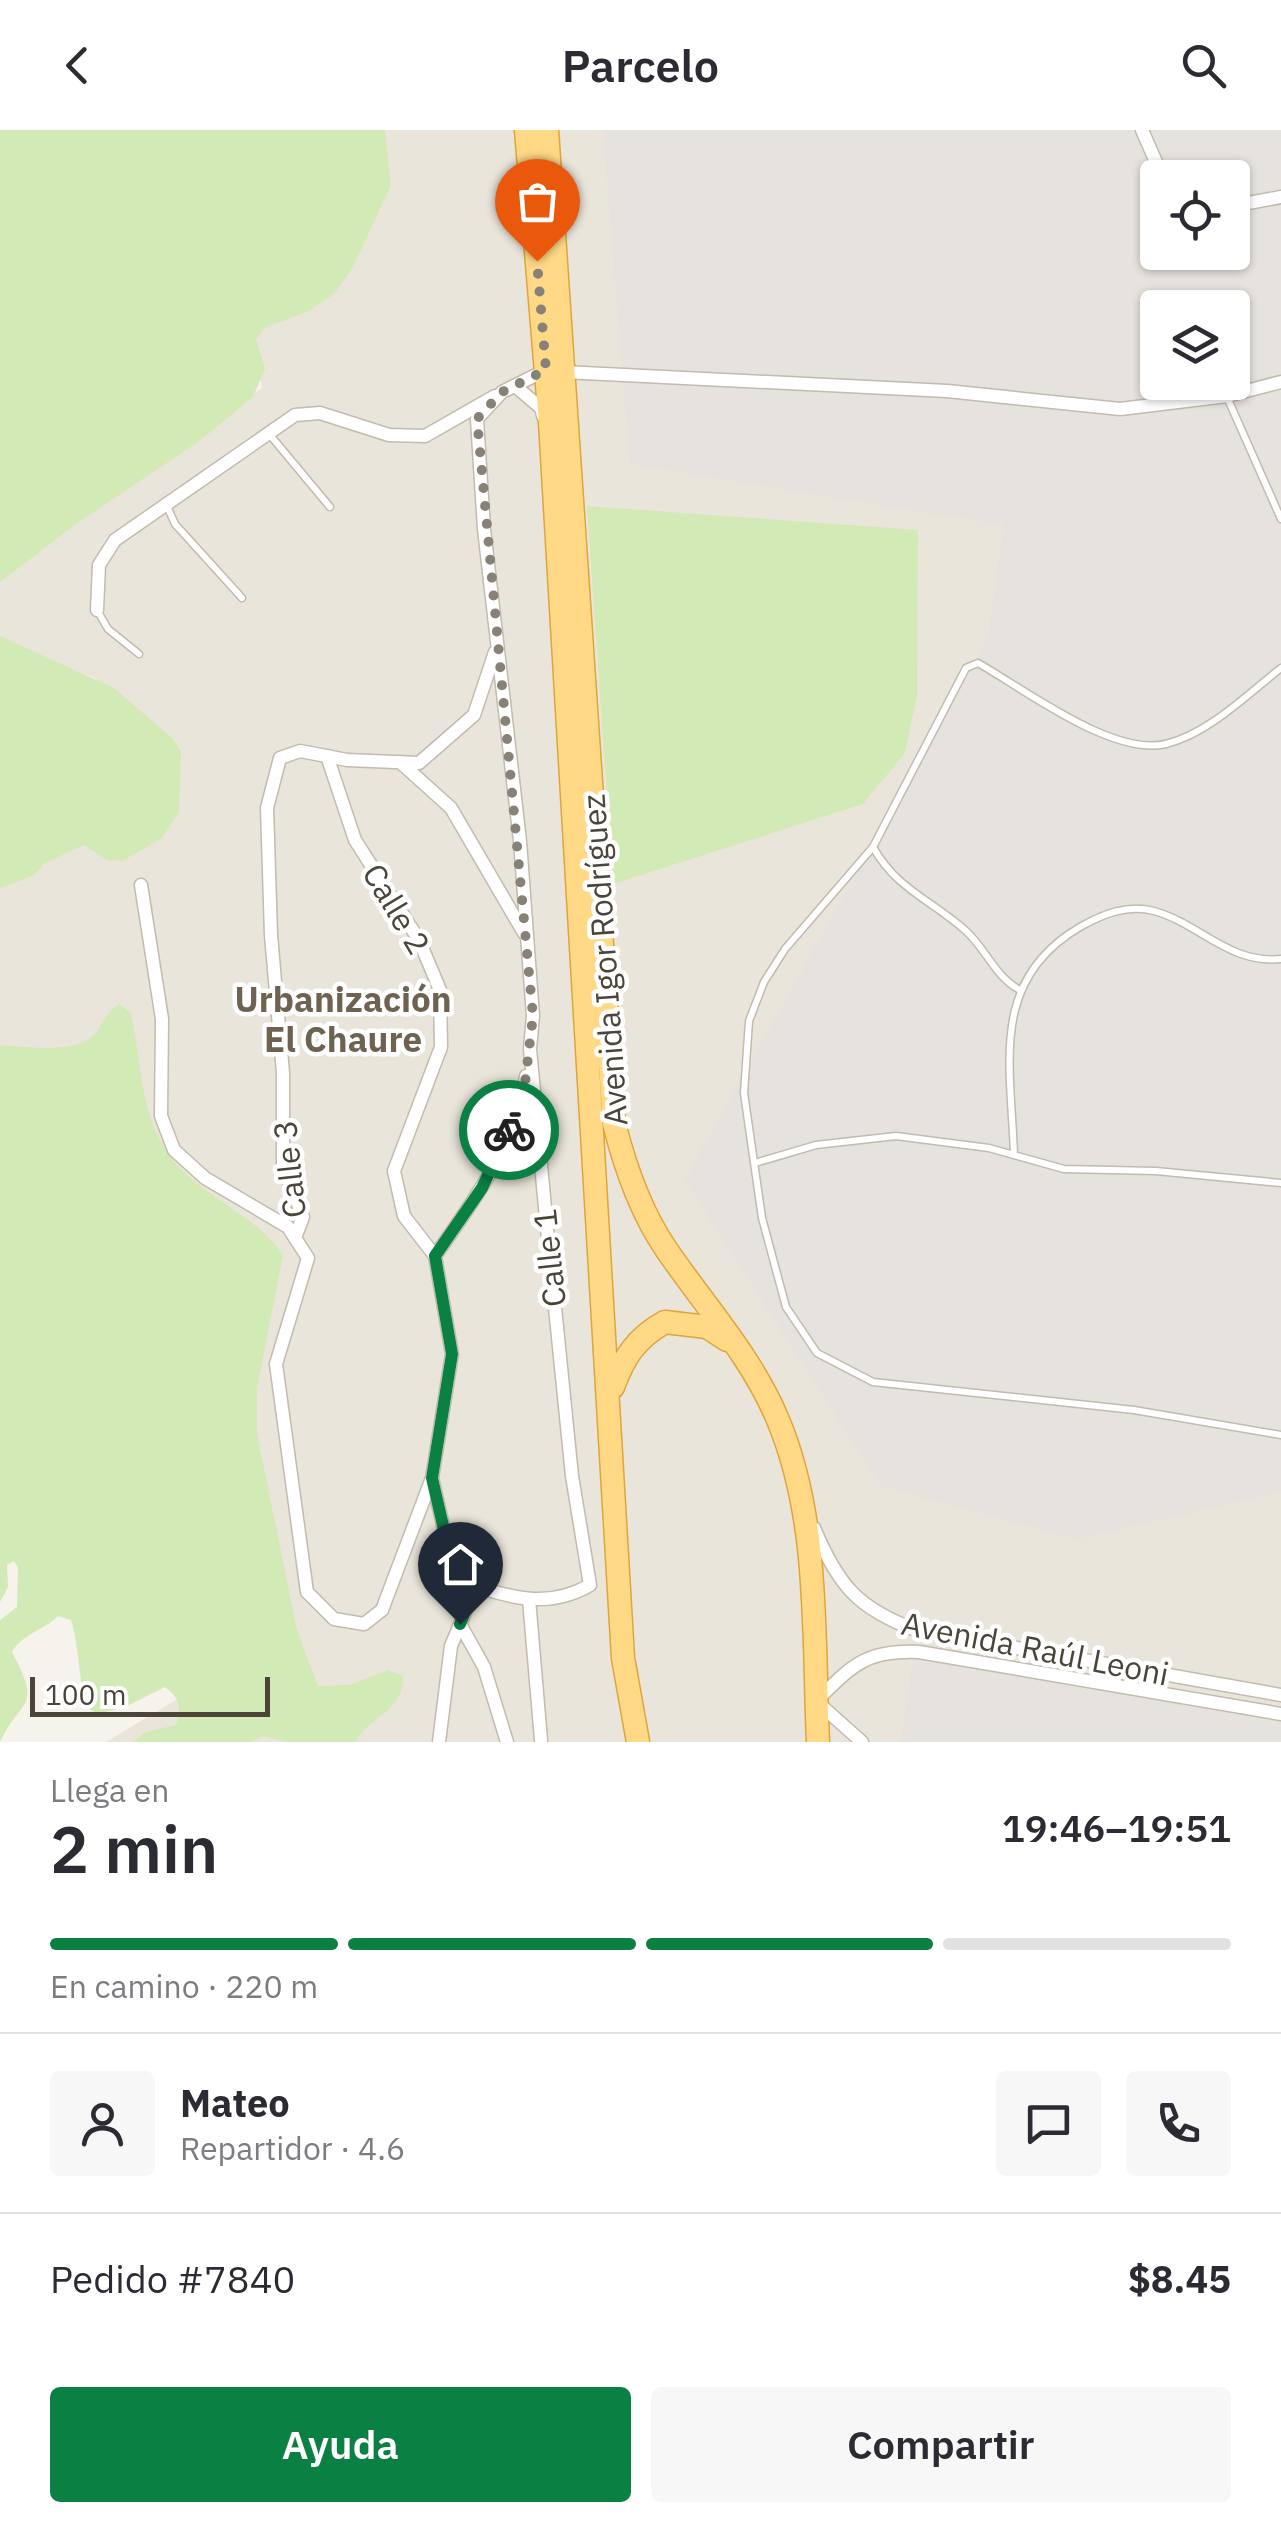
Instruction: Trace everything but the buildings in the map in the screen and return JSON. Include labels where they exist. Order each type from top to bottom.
[{"type":"highway","name":"Avenida Igor Rodríguez","points":[[526,130],[555,371],[551,442],[591,1161],[611,1392],[623,1658],[638,1742]]},
{"type":"highway","name":"Avenida Igor Rodríguez","points":[[546,130],[555,371],[614,1123],[624,1164],[652,1226],[734,1344],[778,1420],[800,1492],[809,1548],[818,1742]]},
{"type":"highway","points":[[611,1392],[623,1360],[636,1342],[666,1322],[707,1327],[734,1344]]},
{"type":"street","points":[[1142,130],[1155,160]]},
{"type":"street","points":[[1250,202],[1281,196]]},
{"type":"street","points":[[97,610],[97,577],[104,554],[115,540],[295,415],[307,412],[389,435],[425,436],[456,414],[555,371],[699,375],[947,391],[1120,410],[1196,400]]},
{"type":"street","points":[[1250,390],[1281,382]]},
{"type":"street","points":[[508,389],[541,408],[551,442]]},
{"type":"street","name":"Calle 1","points":[[508,389],[477,419],[527,938],[533,1016],[530,1049],[572,1476],[590,1584],[568,1597],[529,1600]]},
{"type":"street","points":[[327,756],[419,763],[474,716],[497,645]]},
{"type":"street","name":"Calle 3","points":[[327,756],[300,751],[280,758],[267,808],[267,826],[283,1073],[284,1166],[303,1217],[295,1238],[308,1258],[276,1364],[307,1592],[334,1619],[364,1624],[382,1610],[432,1478]]},
{"type":"street","name":"Calle 2","points":[[327,756],[354,840],[419,940],[440,990],[441,1047],[394,1171],[404,1216],[435,1256],[452,1354],[432,1478],[454,1573],[476,1586]]},
{"type":"street","points":[[400,762],[450,808],[527,938]]},
{"type":"street","points":[[141,885],[162,1018],[161,1116],[174,1150],[205,1178],[288,1226],[295,1238]]},
{"type":"street","points":[[435,1256],[482,1188],[523,1100],[530,1049]]},
{"type":"street","name":"Avenida Raúl Leoni","points":[[800,1492],[837,1578],[874,1615],[916,1630],[1281,1695]]},
{"type":"street","points":[[439,1742],[451,1646],[476,1586],[529,1600],[540,1740]]},
{"type":"street","points":[[460,1624],[484,1667],[507,1742]]},
{"type":"street","name":"Avenida Raúl Leoni","points":[[816,1700],[852,1664],[882,1650],[1281,1714]]},
{"type":"street","points":[[816,1700],[862,1742]]},
{"type":"lane","points":[[1229,400],[1281,519]]},
{"type":"lane","points":[[270,435],[330,507]]},
{"type":"lane","points":[[167,506],[176,524],[242,598]]},
{"type":"lane","points":[[97,610],[108,629],[139,654]]},
{"type":"lane","points":[[1281,668],[1190,733],[1166,744],[1142,746],[1121,741],[978,663],[972,665],[958,678],[933,739],[873,847],[785,949],[755,1000],[743,1076],[762,1218],[786,1308],[817,1353],[843,1370],[906,1388],[1134,1410],[1281,1435]]},
{"type":"lane","points":[[873,847],[902,887],[965,930],[1003,979],[1020,990]]},
{"type":"lane","points":[[1014,1155],[1010,1037],[1020,990],[1032,966],[1082,926],[1120,910],[1162,914],[1242,957],[1281,960]]},
{"type":"lane","points":[[754,1163],[816,1146],[896,1136],[963,1143],[1086,1172],[1156,1170],[1281,1183]]},
{"type":"shaded area","points":[[370,130],[1281,130],[1281,1742],[106,1742],[274,1641],[0,1052],[0,836],[105,713],[95,678],[0,645],[0,572],[262,388],[252,340]]},
{"type":"shaded area","points":[[603,130],[1281,130],[1281,1492],[1076,1539],[881,1486],[685,1180],[988,638],[1004,525],[630,464]]},
{"type":"shaded area","points":[[914,1653],[1281,1723],[1281,1742],[901,1742]]},
{"type":"green space","points":[[0,130],[385,130],[391,185],[352,269],[334,294],[307,312],[266,327],[256,339],[265,369],[253,397],[201,440],[79,522],[0,582]]},
{"type":"green space","points":[[587,506],[918,530],[917,695],[905,753],[863,804],[613,884]]},
{"type":"green space","points":[[0,636],[114,688],[173,739],[181,752],[179,812],[162,838],[122,861],[107,860],[84,845],[45,863],[33,876],[0,888]]},
{"type":"green space","points":[[119,1004],[131,1013],[150,1117],[169,1154],[195,1182],[261,1230],[283,1255],[257,1389],[257,1434],[297,1630],[318,1686],[349,1685],[389,1670],[403,1676],[398,1698],[355,1742],[288,1742],[263,1736],[252,1742],[133,1742],[146,1732],[176,1725],[177,1699],[165,1687],[125,1707],[97,1714],[85,1706],[71,1620],[58,1616],[21,1641],[12,1652],[26,1684],[26,1702],[0,1742],[0,1620],[17,1607],[18,1568],[14,1561],[7,1565],[8,1587],[0,1602],[0,1045],[75,1045],[94,1035]]},
{"type":"way so far","points":[[509,1130],[523,1100],[533,1016],[520,842],[484,529],[477,419],[502,392],[546,370],[537,261]]},
{"type":"district","name":"Urbanización El Chaure","points":[[343,1020]]},
{"type":"route","points":[[460,1624],[476,1586],[454,1573],[432,1478],[452,1354],[435,1256],[482,1188],[509,1130]]}]
